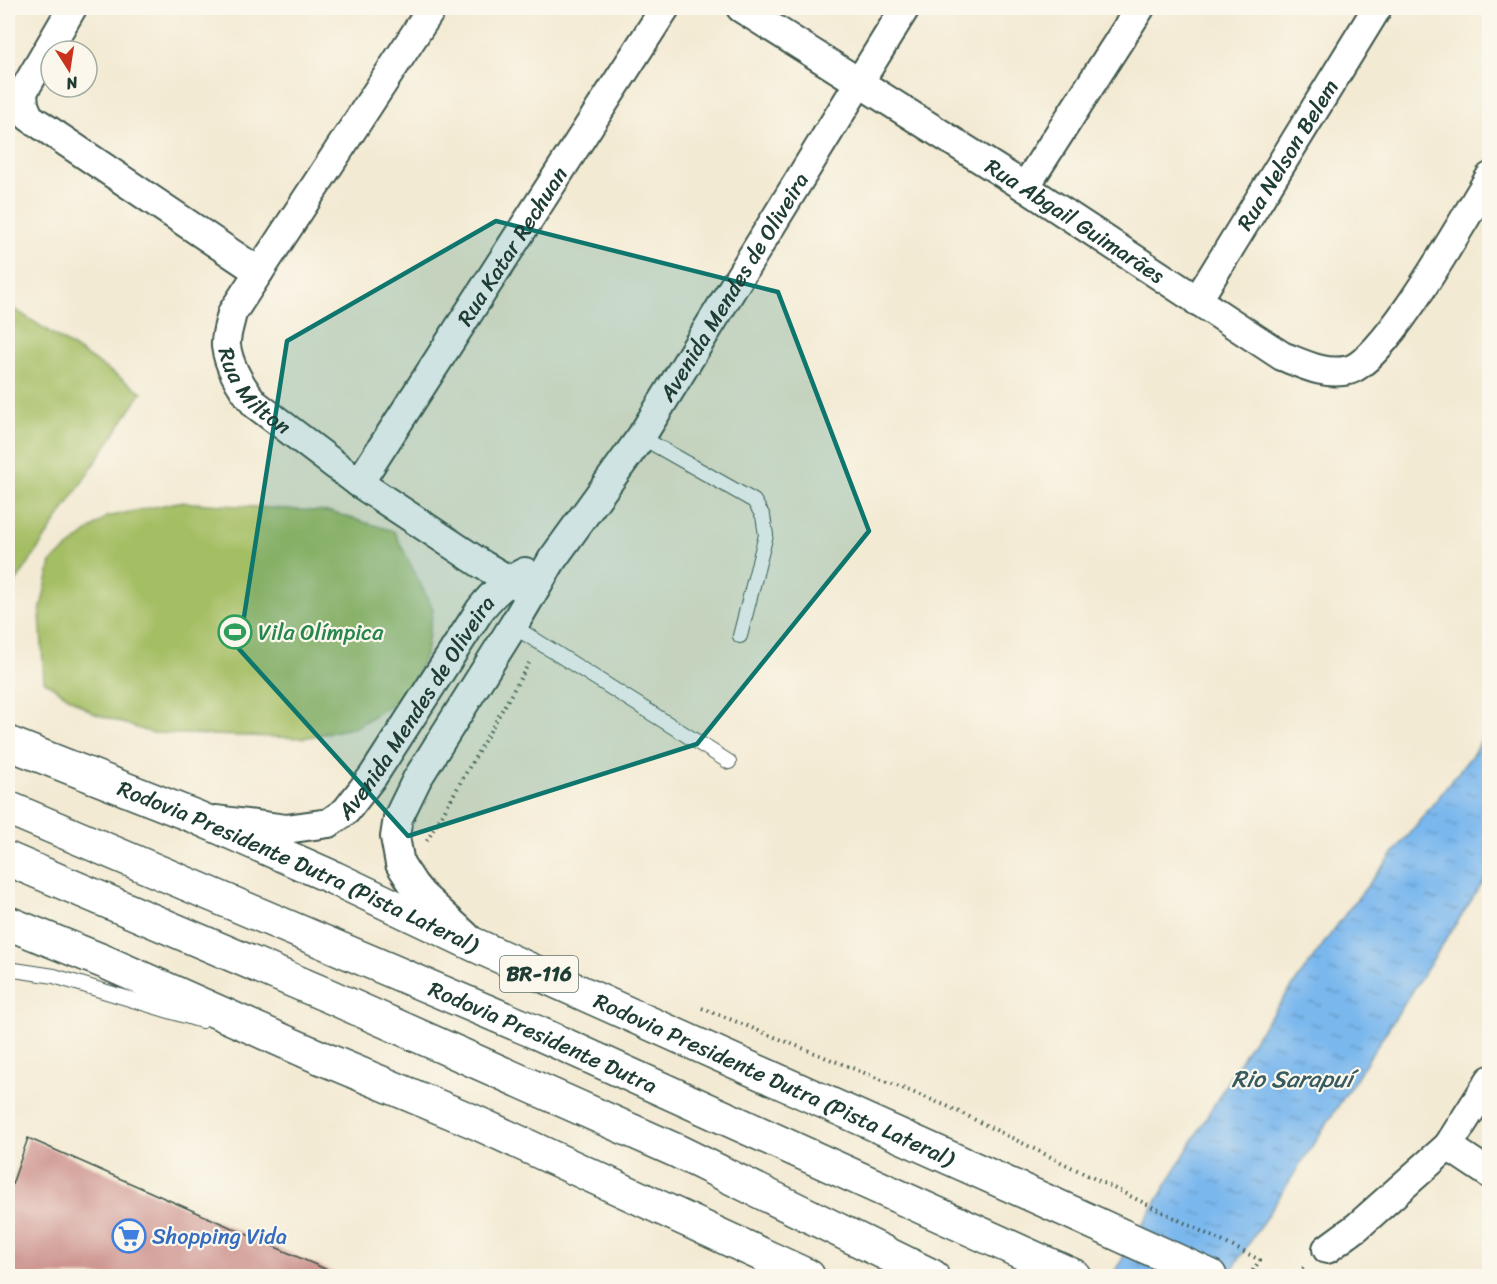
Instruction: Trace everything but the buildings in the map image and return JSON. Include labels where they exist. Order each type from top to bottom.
[{"type":"highway","name":"Rodovia Presidente Dutra (Pista Lateral)","points":[[8,743],[196,817],[334,878],[475,945],[1210,1276]]},
{"type":"highway","name":"Rodovia Presidente Dutra","points":[[8,808],[538,1033],[1074,1276]]},
{"type":"highway","points":[[8,859],[329,996],[677,1151],[932,1276]]},
{"type":"highway","points":[[8,922],[475,1122],[808,1276]]},
{"type":"street","points":[[72,8],[23,92],[24,105],[29,117],[259,272]]},
{"type":"street","name":"Rua Milton","points":[[432,8],[232,313],[226,345],[233,369],[242,388],[255,404],[358,483],[520,587]]},
{"type":"street","name":"Rua Katar Rechuan","points":[[358,483],[664,8]]},
{"type":"street","name":"Rua Abgail Guimarães","points":[[741,8],[1024,187],[1282,356],[1321,371],[1350,370],[1371,355],[1404,315],[1490,177]]},
{"type":"street","name":"Avenida Mendes de Oliveira","points":[[196,817],[286,829],[329,823],[346,811],[373,776],[491,596],[520,587],[552,560],[641,437],[905,8]]},
{"type":"street","points":[[1024,187],[1140,8]]},
{"type":"street","name":"Rua Nelson Belem","points":[[1197,301],[1377,8]]},
{"type":"street","name":"Avenida Mendes de Oliveira","points":[[475,945],[412,884],[400,864],[394,837],[398,819],[417,779],[513,626],[520,587]]},
{"type":"street","points":[[1327,1249],[1357,1227],[1448,1146],[1490,1080]]},
{"type":"street","points":[[1448,1146],[1490,1174]]},
{"type":"lane","points":[[641,437],[754,501],[763,516],[766,535],[740,636]]},
{"type":"lane","points":[[513,626],[729,762]]},
{"type":"lane","points":[[8,969],[54,976],[317,1056]]},
{"type":"path","points":[[424,851],[540,644]]},
{"type":"path","points":[[694,1005],[947,1106],[1093,1177],[1260,1260],[1249,1276]]},
{"type":"path","points":[[1253,1271],[1265,1276]]},
{"type":"path","points":[[1297,1273],[1305,1276]]},
{"type":"highlighted area","points":[[496,221],[778,292],[869,531],[697,744],[408,836],[239,649],[287,341]]},
{"type":"green space","points":[[8,305],[142,392],[8,594]]},
{"type":"green space","name":"Vila Olímpica","points":[[178,502],[331,512],[394,531],[433,609],[426,653],[408,694],[356,727],[304,738],[152,733],[93,713],[44,681],[40,612],[51,562],[106,517]]},
{"type":"water","name":"Rio Sarapuí","points":[[1489,727],[1489,873],[1228,1276],[1112,1276],[1249,1046],[1349,909],[1473,754]]},
{"type":"place","name":"Vila Olímpica","points":[[235,632]]},
{"type":"place","name":"Shopping Vida","points":[[129,1236]]}]
